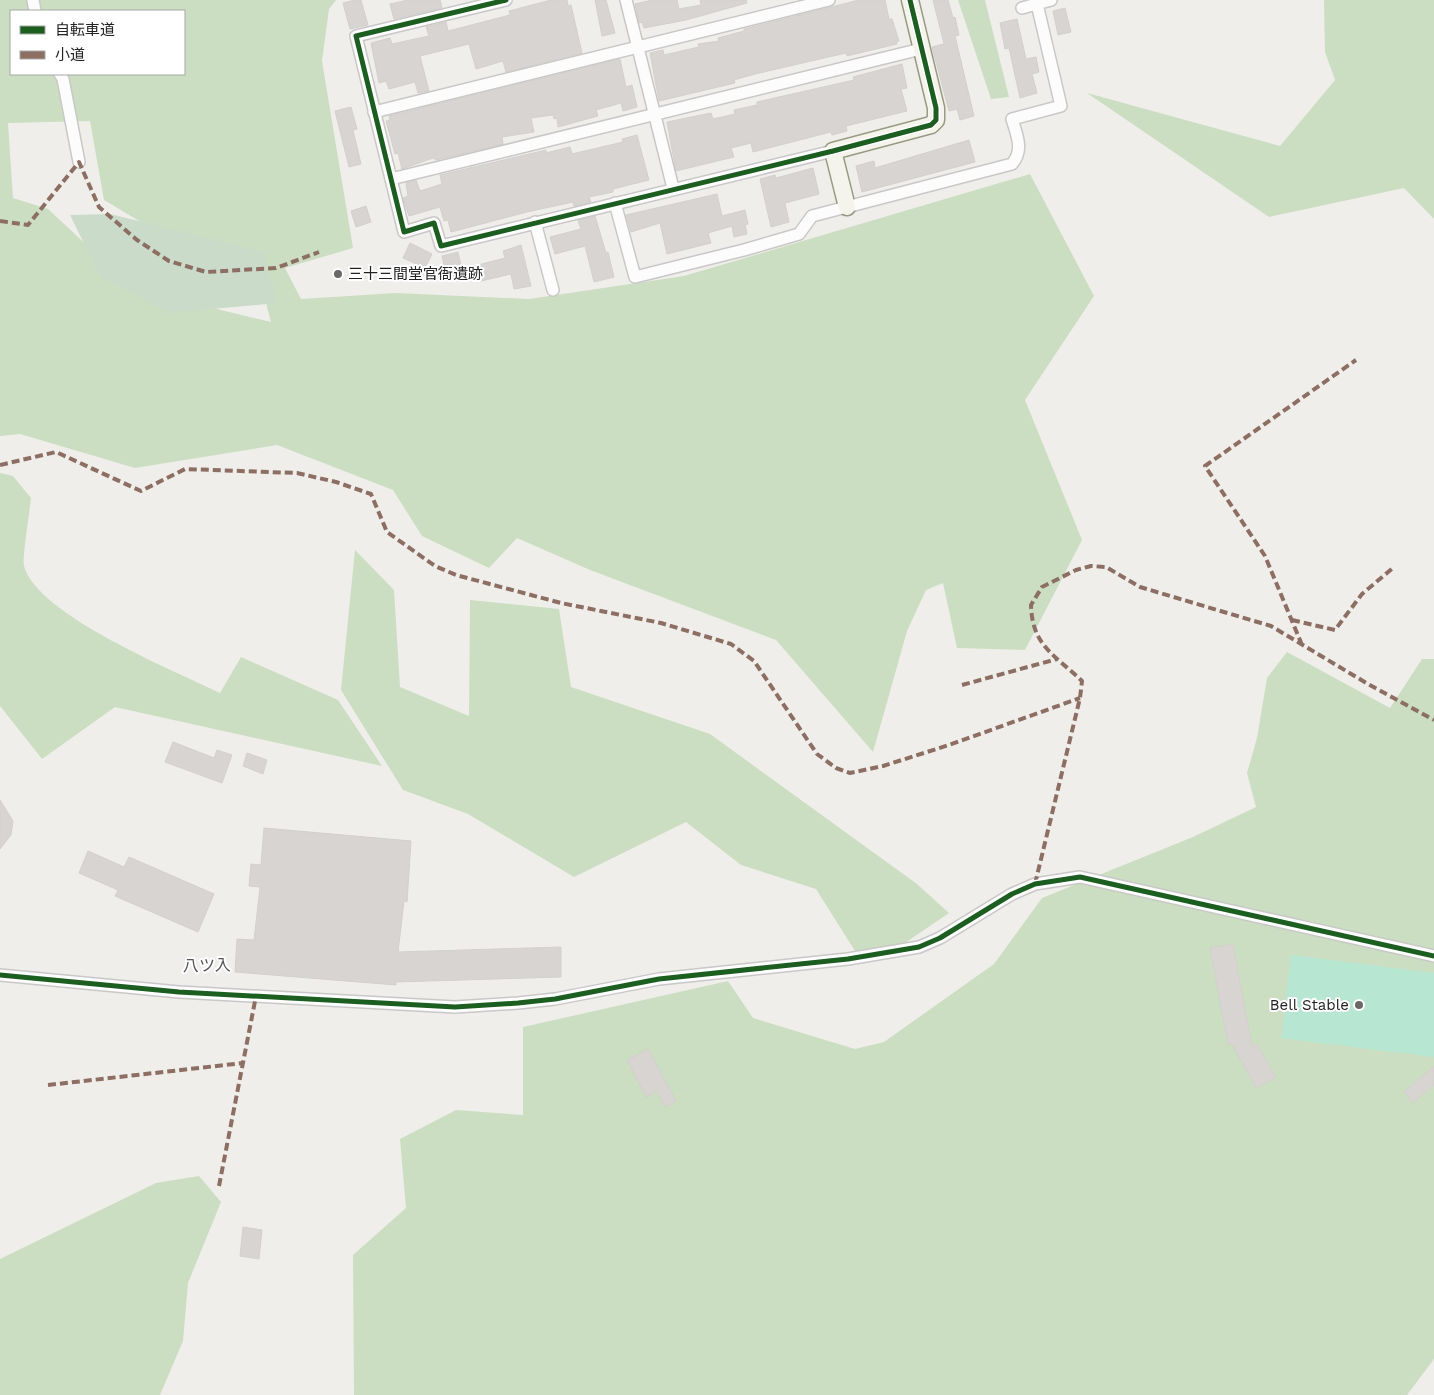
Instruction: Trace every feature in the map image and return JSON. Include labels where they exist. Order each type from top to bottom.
[{"type":"street","points":[[506,0],[356,36],[404,232],[434,223],[440,246],[673,188],[833,151],[930,125],[936,120],[936,108],[910,0]]},
{"type":"street","points":[[626,0],[673,188]]},
{"type":"street","points":[[374,112],[829,0]]},
{"type":"street","points":[[1022,8],[1051,0]]},
{"type":"street","points":[[615,203],[635,277],[744,250],[799,234],[812,216],[1012,164],[1019,155],[1019,146],[1012,119],[1061,106],[1037,4]]},
{"type":"street","points":[[391,179],[922,49]]},
{"type":"street","points":[[61,75],[63,79],[79,162]]},
{"type":"street","points":[[833,151],[847,207]]},
{"type":"street","points":[[535,222],[553,290]]},
{"type":"street","points":[[0,975],[179,992],[446,1007],[518,1003],[555,999],[659,980],[840,960],[919,947],[940,938],[1012,894],[1034,884],[1080,877],[1434,956]]},
{"type":"green space","points":[[0,0],[336,0],[329,9],[322,61],[353,248],[285,268],[301,299],[396,293],[529,299],[684,276],[1030,174],[1094,296],[1025,400],[1082,540],[1025,650],[957,648],[943,583],[926,590],[907,631],[873,752],[776,640],[590,570],[517,538],[489,568],[422,536],[393,490],[277,445],[135,468],[20,434],[0,436]],"holes":[[[90,121],[104,200],[171,240],[252,250],[271,322],[134,289],[48,209],[13,198],[8,123]]]},
{"type":"green space","points":[[958,0],[985,0],[1009,97],[991,99]]},
{"type":"green space","points":[[1324,0],[1434,0],[1434,219],[1404,188],[1269,217],[1087,93],[1280,146],[1335,80],[1325,52]]},
{"type":"green space","points":[[110,214],[264,252],[277,303],[169,313],[100,276],[70,215]]},
{"type":"green space","points":[[0,473],[13,476],[31,498],[24,566],[34,585],[54,603],[80,622],[110,640],[220,693],[241,657],[338,700],[382,766],[115,707],[42,759],[0,706]]},
{"type":"green space","points":[[355,550],[394,590],[400,687],[469,716],[470,600],[559,609],[571,687],[710,734],[917,884],[949,913],[902,945],[855,951],[816,889],[741,865],[686,822],[574,877],[468,814],[403,790],[341,690]]},
{"type":"green space","points":[[1287,652],[1390,708],[1422,659],[1434,659],[1434,1359],[1407,1395],[354,1395],[353,1255],[406,1208],[400,1139],[456,1110],[523,1115],[523,1027],[728,981],[753,1018],[855,1049],[884,1042],[994,964],[1042,898],[1193,837],[1256,807],[1247,773],[1257,738],[1267,678]]},
{"type":"green space","name":"Bell Stable","points":[[1291,955],[1434,973],[1434,1057],[1281,1038]]},
{"type":"green space","points":[[199,1176],[221,1202],[188,1283],[183,1341],[160,1395],[0,1395],[0,1259],[156,1183]]},
{"type":"building","points":[[361,0],[368,25],[350,29],[343,3]]},
{"type":"building","points":[[408,0],[440,0],[442,8],[394,19],[390,4]]},
{"type":"building","points":[[551,0],[567,0],[568,6],[571,5],[582,53],[506,72],[503,61],[476,69],[469,44],[420,56],[429,91],[418,93],[415,82],[389,89],[386,81],[379,83],[371,43],[390,38],[392,44],[429,36],[426,27],[446,22],[448,31],[510,15],[509,11]]},
{"type":"building","points":[[595,0],[606,0],[615,33],[602,36]]},
{"type":"building","points":[[652,0],[677,0],[679,9],[701,5],[700,0],[746,0],[747,3],[686,20],[644,28],[642,22],[639,23],[635,4]]},
{"type":"building","points":[[859,0],[885,0],[889,19],[892,19],[899,41],[896,42],[897,44],[847,56],[846,53],[755,74],[734,80],[735,83],[659,101],[650,53],[663,50],[664,55],[699,47],[698,44],[719,41],[718,38],[744,31],[744,29]]},
{"type":"building","points":[[933,0],[948,0],[953,18],[955,17],[959,35],[955,36],[974,116],[960,120],[957,109],[949,111],[932,47],[944,44]]},
{"type":"building","points":[[1065,8],[1071,32],[1058,35],[1053,11]]},
{"type":"building","points":[[1017,19],[1026,59],[1036,57],[1039,72],[1032,74],[1037,93],[1020,98],[1009,48],[1005,49],[1000,23]]},
{"type":"building","points":[[620,59],[626,87],[632,85],[637,107],[623,111],[621,103],[596,110],[598,116],[558,127],[557,118],[554,119],[553,115],[531,118],[534,132],[502,137],[503,144],[436,160],[433,158],[402,169],[398,153],[395,154],[386,121],[390,120],[389,116]]},
{"type":"building","points":[[902,64],[907,88],[901,89],[907,111],[846,126],[847,131],[832,135],[831,132],[753,152],[751,143],[731,148],[734,157],[676,171],[667,122],[711,113],[713,119],[735,114],[734,110],[757,105],[757,102],[854,80],[853,77]]},
{"type":"building","points":[[351,107],[357,129],[353,130],[361,164],[349,167],[335,111]]},
{"type":"building","points":[[637,135],[649,180],[613,189],[613,192],[589,197],[591,202],[574,206],[573,202],[451,232],[448,220],[444,221],[440,207],[409,216],[403,198],[408,196],[406,183],[416,180],[420,191],[442,184],[440,175],[546,150],[546,153],[570,147],[572,154],[623,142],[622,139]]},
{"type":"building","points":[[969,140],[975,162],[862,192],[856,166],[874,161],[875,168]]},
{"type":"building","points":[[813,168],[819,194],[785,203],[789,222],[771,227],[760,179],[775,175],[776,178]]},
{"type":"building","points":[[717,194],[722,216],[745,210],[748,224],[745,225],[747,234],[734,237],[732,226],[708,233],[711,243],[667,254],[660,223],[631,232],[626,215]]},
{"type":"building","points":[[366,206],[371,222],[356,227],[351,211]]},
{"type":"building","points":[[595,216],[606,253],[608,252],[614,277],[594,282],[585,246],[555,254],[550,237],[581,229],[578,220]]},
{"type":"building","points":[[410,243],[432,254],[425,268],[403,258]]},
{"type":"building","points":[[521,245],[531,286],[514,289],[511,274],[477,282],[474,266],[505,258],[503,251]]},
{"type":"building","points":[[458,252],[463,274],[447,278],[442,256]]},
{"type":"building","points":[[173,742],[214,758],[217,750],[232,755],[222,783],[165,762]]},
{"type":"building","points":[[247,753],[267,760],[263,774],[243,766]]},
{"type":"building","points":[[0,800],[13,821],[11,835],[0,849]]},
{"type":"building","points":[[264,828],[411,841],[407,902],[404,901],[398,952],[561,947],[561,977],[396,982],[396,985],[235,972],[237,939],[254,940],[260,887],[249,886],[251,864],[261,865]]},
{"type":"building","points":[[88,851],[124,867],[129,857],[214,894],[198,932],[115,896],[118,890],[79,873]]},
{"type":"building","points":[[1233,944],[1252,1047],[1257,1044],[1276,1077],[1256,1088],[1232,1044],[1228,1045],[1210,948]]},
{"type":"building","points":[[648,1049],[676,1101],[665,1107],[657,1091],[646,1097],[627,1060]]},
{"type":"building","points":[[1434,1066],[1434,1085],[1413,1103],[1404,1092]]},
{"type":"building","points":[[243,1227],[262,1230],[259,1259],[240,1256]]},
{"type":"marked path","points":[[0,221],[28,225],[79,162],[99,207],[137,240],[169,261],[206,272],[276,268],[319,252]]},
{"type":"marked path","points":[[1302,645],[1265,556],[1205,466],[1356,360]]},
{"type":"marked path","points":[[0,465],[56,452],[141,491],[185,469],[297,473],[336,482],[371,494],[387,532],[435,566],[456,575],[561,603],[661,623],[731,644],[754,661],[817,754],[836,768],[850,773],[883,766],[949,745],[1080,698]]},
{"type":"marked path","points":[[1035,884],[1080,698],[1082,681],[1054,656],[1040,640],[1032,619],[1031,605],[1042,587],[1076,570],[1091,566],[1106,567],[1140,587],[1271,626],[1368,684],[1434,720]]},
{"type":"marked path","points":[[1292,620],[1335,630],[1362,594],[1394,567]]},
{"type":"marked path","points":[[962,685],[1057,659]]},
{"type":"marked path","points":[[219,1186],[256,996]]},
{"type":"marked path","points":[[48,1085],[243,1063]]},
{"type":"cycle path","points":[[506,0],[356,36],[404,232],[434,223],[441,246],[833,151],[931,125],[936,120],[936,108],[910,0]]},
{"type":"cycle path","points":[[0,975],[179,992],[455,1007],[518,1003],[555,999],[659,979],[848,959],[919,947],[940,938],[1012,894],[1035,884],[1080,877],[1434,956]]},
{"type":"place","name":"三十三間堂官衙遺跡","points":[[338,274]]},
{"type":"place","name":"Bell Stable","points":[[1359,1005]]},
{"type":"district","name":"八ツ入","points":[[207,965]]}]
